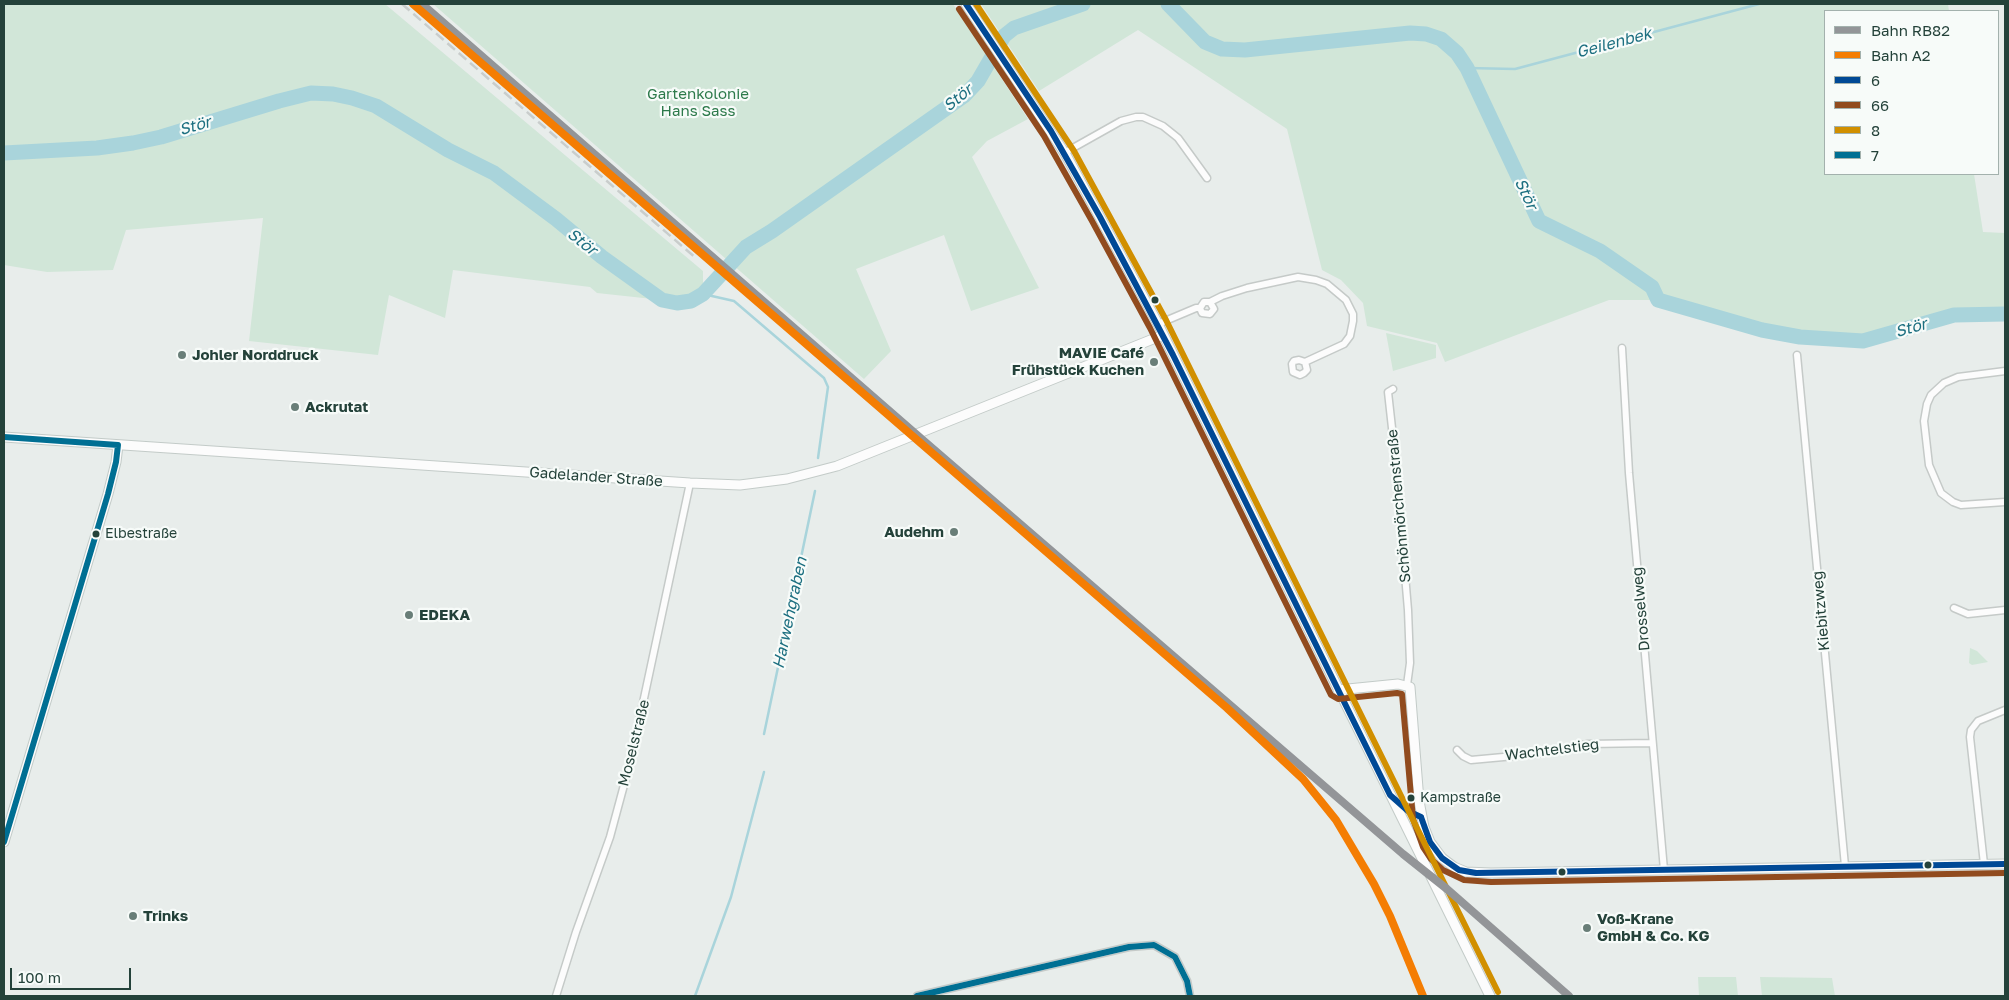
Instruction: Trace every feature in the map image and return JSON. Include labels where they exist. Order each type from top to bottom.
[{"type":"street","points":[[966,4],[1064,153],[1158,324],[1490,996]]},
{"type":"street","points":[[1064,153],[1121,121],[1129,118],[1143,117],[1163,126],[1178,138],[1207,178]]},
{"type":"street","points":[[1158,324],[1200,308],[1204,302],[1210,302],[1247,288],[1289,279],[1306,278],[1327,284],[1346,300],[1351,308],[1354,321],[1350,336],[1339,347],[1305,362]]},
{"type":"street","points":[[1200,308],[1202,313],[1210,314],[1214,309],[1210,302]]},
{"type":"street","name":"Gadelander Straße","points":[[4,437],[690,483],[724,485],[764,482],[810,474],[837,466],[1163,335]]},
{"type":"street","name":"Drosselweg","points":[[1622,348],[1627,452],[1664,870]]},
{"type":"street","name":"Kiebitzweg","points":[[1798,355],[1845,866]]},
{"type":"street","points":[[2005,371],[1958,377],[1944,383],[1931,395],[1927,404],[1924,421],[1929,465],[1940,493],[1961,505],[2005,502]]},
{"type":"street","name":"Schönmörchenstraße","points":[[1393,389],[1388,392],[1408,610],[1410,663],[1407,685],[1411,690],[1422,817],[1430,842],[1442,858],[1460,870],[1476,873],[1664,870]]},
{"type":"street","points":[[4,842],[108,494],[116,462],[118,444]]},
{"type":"street","name":"Moselstraße","points":[[556,996],[576,932],[610,837],[632,759],[690,483]]},
{"type":"street","points":[[1954,608],[1968,614],[2005,610]]},
{"type":"street","points":[[1338,690],[1398,684],[1407,685]]},
{"type":"street","points":[[1984,864],[1971,730],[1978,721],[2005,710]]},
{"type":"street","name":"Wachtelstieg","points":[[1457,750],[1470,760],[1536,754],[1588,744],[1652,742]]},
{"type":"street","points":[[1664,870],[2005,864]]},
{"type":"street","points":[[917,996],[1129,947],[1154,945],[1175,957],[1187,981],[1190,996]]},
{"type":"green space","points":[[4,4],[385,4],[703,271],[703,294],[691,301],[677,303],[597,293],[590,287],[453,270],[445,318],[389,295],[378,355],[249,341],[263,218],[126,230],[113,270],[47,272],[4,265]]},
{"type":"green space","name":"Gartenkolonie Hans Sass","points":[[433,4],[953,4],[1028,119],[987,141],[972,157],[1039,288],[971,311],[944,235],[856,269],[891,351],[864,379]]},
{"type":"green space","points":[[981,4],[1948,4],[1949,10],[1824,10],[1824,175],[1974,175],[1983,232],[2005,233],[2005,311],[1954,315],[1863,341],[1800,337],[1762,330],[1659,300],[1609,300],[1445,362],[1437,343],[1367,326],[1363,303],[1341,280],[1322,270],[1287,129],[1138,30],[1039,91]]},
{"type":"green space","points":[[1386,333],[1436,345],[1436,358],[1393,371]]},
{"type":"green space","points":[[1970,648],[1977,651],[1988,662],[1972,665],[1969,663]]},
{"type":"green space","points":[[1698,977],[1736,977],[1738,996],[1699,996]]},
{"type":"green space","points":[[1760,977],[1832,978],[1835,996],[1762,996]]},
{"type":"waterway","name":"Stör","points":[[4,153],[97,148],[133,143],[161,137],[311,93],[333,94],[352,98],[376,106],[448,150],[494,173],[556,219],[602,257],[662,300],[677,303],[691,301],[703,294],[746,247],[772,231],[965,95],[978,81],[1004,36],[1014,28],[1083,4]]},
{"type":"waterway","name":"Stör","points":[[1168,4],[1205,42],[1222,49],[1245,50],[1410,33],[1426,34],[1441,39],[1457,53],[1467,68],[1539,221],[1600,251],[1652,287],[1658,300],[1762,330],[1800,337],[1863,341],[1954,315],[2005,314]]},
{"type":"waterway","name":"Geilenbek","points":[[1467,68],[1515,69],[1759,4]]},
{"type":"waterway","name":"Harwehgraben","points":[[703,294],[734,301],[824,378],[828,387],[818,458]]},
{"type":"waterway","name":"Harwehgraben","points":[[764,734],[815,491]]},
{"type":"waterway","name":"Harwehgraben","points":[[695,996],[731,897],[764,772]]},
{"type":"railway","points":[[402,4],[697,259]]},
{"type":"rail line","name":"A2","points":[[413,4],[1227,708],[1303,779],[1336,820],[1374,884],[1390,916],[1423,996]]},
{"type":"rail line","name":"RB82","points":[[422,4],[924,441],[1403,854],[1447,889],[1569,996]]},
{"type":"transit line","name":"6","points":[[966,4],[1051,131],[1100,217],[1173,355],[1390,795],[1408,811],[1421,817]]},
{"type":"transit line","name":"8","points":[[976,4],[1074,151],[1166,320],[1498,992]]},
{"type":"transit line","name":"66","points":[[959,9],[1044,136],[1092,221],[1150,328],[1331,695],[1338,699],[1402,694],[1413,819],[1423,847],[1431,859],[1443,870],[1464,880],[1491,882],[2005,873]]},
{"type":"transit line","name":"7","points":[[4,437],[118,445],[108,494],[4,842]]},
{"type":"transit line","name":"6","points":[[1421,817],[1430,842],[1442,858],[1459,870],[1476,873],[2005,864]]},
{"type":"transit line","name":"7","points":[[917,996],[1129,947],[1154,945],[1175,957],[1187,981],[1190,996]]},
{"type":"place","name":"Johler Norddruck","points":[[182,355]]},
{"type":"place","name":"MAVIE Café Frühstück Kuchen","points":[[1154,362]]},
{"type":"place","name":"Ackrutat","points":[[295,407]]},
{"type":"place","name":"Audehm","points":[[954,532]]},
{"type":"place","name":"Elbestraße","points":[[96,534]]},
{"type":"place","name":"EDEKA","points":[[409,615]]},
{"type":"place","name":"Kampstraße","points":[[1411,798]]},
{"type":"place","name":"Trinks","points":[[133,916]]},
{"type":"place","name":"Voß-Krane GmbH & Co. KG","points":[[1587,928]]}]
